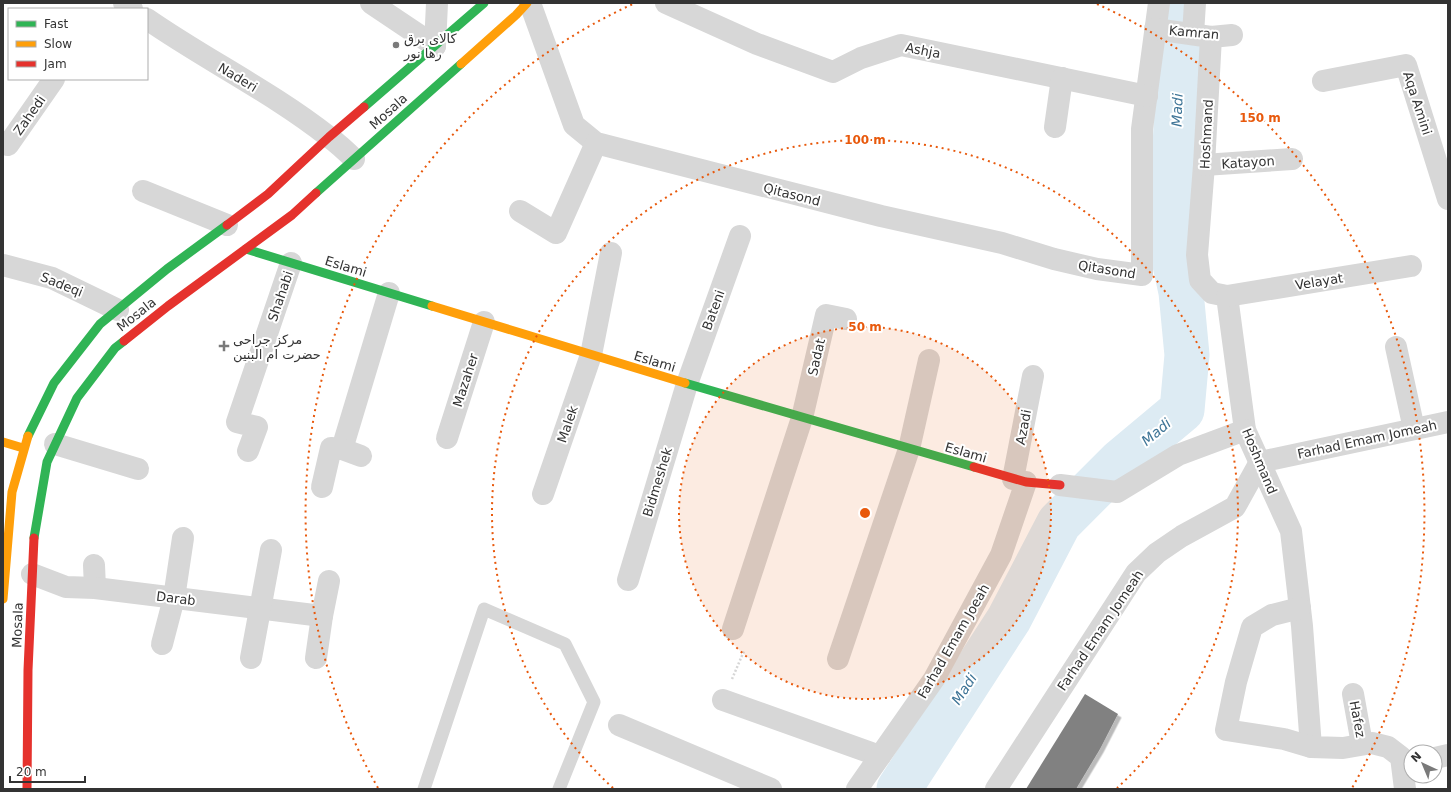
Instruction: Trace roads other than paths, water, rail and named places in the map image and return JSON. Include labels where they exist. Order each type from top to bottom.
[{"type":"main road","name":"Mosala","points":[[3,599],[6,530],[12,492],[23,448],[29,432],[54,383],[100,324],[167,270],[268,194],[329,137],[484,3]]},
{"type":"main road","name":"Mosala","points":[[28,789],[28,670],[33,542],[46,462],[76,398],[115,348],[168,306],[292,215],[516,15],[527,3]]},
{"type":"main road","name":"Eslami","points":[[246,249],[802,418],[1020,481],[1060,485]]},
{"type":"main road","points":[[3,442],[23,448]]},
{"type":"street","points":[[371,3],[435,46]]},
{"type":"street","points":[[435,46],[436,3]]},
{"type":"street","name":"Qitasond","points":[[530,3],[574,125],[596,143],[881,216],[1002,243],[1061,261],[1097,269],[1142,275],[1142,129],[1147,96]]},
{"type":"street","name":"Ashja","points":[[666,3],[758,44],[833,72],[860,58],[901,45],[1147,96]]},
{"type":"street","points":[[1147,96],[1159,3]]},
{"type":"street","name":"Hoshmand","points":[[1196,3],[1202,35],[1204,165],[1197,255],[1200,280],[1212,293],[1226,296],[1245,430],[1291,531],[1300,608],[1311,747]]},
{"type":"street","name":"Naderi","points":[[148,20],[180,42],[284,105],[329,137],[354,159]]},
{"type":"street","name":"Kamran","points":[[1155,29],[1202,35],[1232,34]]},
{"type":"street","name":"Aqa Amini","points":[[1323,81],[1406,65],[1448,199]]},
{"type":"street","points":[[1055,127],[1062,78]]},
{"type":"street","name":"Zahedi","points":[[3,142],[8,145],[53,80]]},
{"type":"street","points":[[520,211],[556,233],[596,143]]},
{"type":"street","name":"Katayon","points":[[1204,165],[1292,159]]},
{"type":"street","points":[[142,191],[227,225]]},
{"type":"street","name":"Bateni","points":[[687,384],[740,236]]},
{"type":"street","name":"Malek","points":[[543,494],[591,355],[611,253]]},
{"type":"street","name":"Shahabi","points":[[248,451],[256,427],[237,422],[291,263]]},
{"type":"street","name":"Sadeqi","points":[[3,265],[52,278],[118,310]]},
{"type":"street","name":"Velayat","points":[[1226,296],[1411,266]]},
{"type":"street","points":[[322,487],[331,448],[351,453],[389,293]]},
{"type":"street","name":"Sadat","points":[[802,418],[826,315],[846,319]]},
{"type":"street","name":"Mazaher","points":[[447,438],[484,322]]},
{"type":"street","points":[[1396,348],[1414,429]]},
{"type":"street","points":[[838,659],[909,449],[929,360]]},
{"type":"street","name":"Azadi","points":[[1020,481],[1033,376]]},
{"type":"street","name":"Bidmeshek","points":[[628,580],[687,384]]},
{"type":"street","points":[[733,629],[802,418]]},
{"type":"street","name":"Farhad Emam Jomeah","points":[[996,789],[1136,573],[1157,553],[1182,536],[1235,507],[1260,462],[1448,422]]},
{"type":"street","points":[[1060,485],[1117,492],[1178,455],[1245,430]]},
{"type":"street","points":[[55,444],[138,469]]},
{"type":"street","name":"Farhad Emam Joeah","points":[[857,789],[934,679],[1001,555],[1020,481]]},
{"type":"street","points":[[162,644],[174,598],[183,538]]},
{"type":"street","points":[[251,658],[271,550]]},
{"type":"street","points":[[94,565],[95,588]]},
{"type":"street","name":"Darab","points":[[32,574],[66,587],[95,588],[322,616]]},
{"type":"street","points":[[316,658],[329,581]]},
{"type":"street","points":[[1300,608],[1272,615],[1252,627],[1236,682],[1226,730],[1284,739],[1311,747],[1343,748],[1372,743],[1388,747],[1403,757]]},
{"type":"street","name":"Hafez","points":[[1353,694],[1362,744]]},
{"type":"street","points":[[723,700],[880,756]]},
{"type":"street","points":[[619,725],[771,789]]},
{"type":"lane","points":[[424,789],[484,609],[565,644],[594,702],[559,789]]},
{"type":"waterway","name":"Madi","points":[[899,789],[1009,619],[1059,523],[1121,461],[1182,410],[1187,355],[1181,292],[1171,246],[1181,3]]},
{"type":"place","name":"کالای برق رها نور","points":[[396,45]]},
{"type":"place","name":"مرکز جراحی حضرت ام البنین","points":[[224,346]]}]
